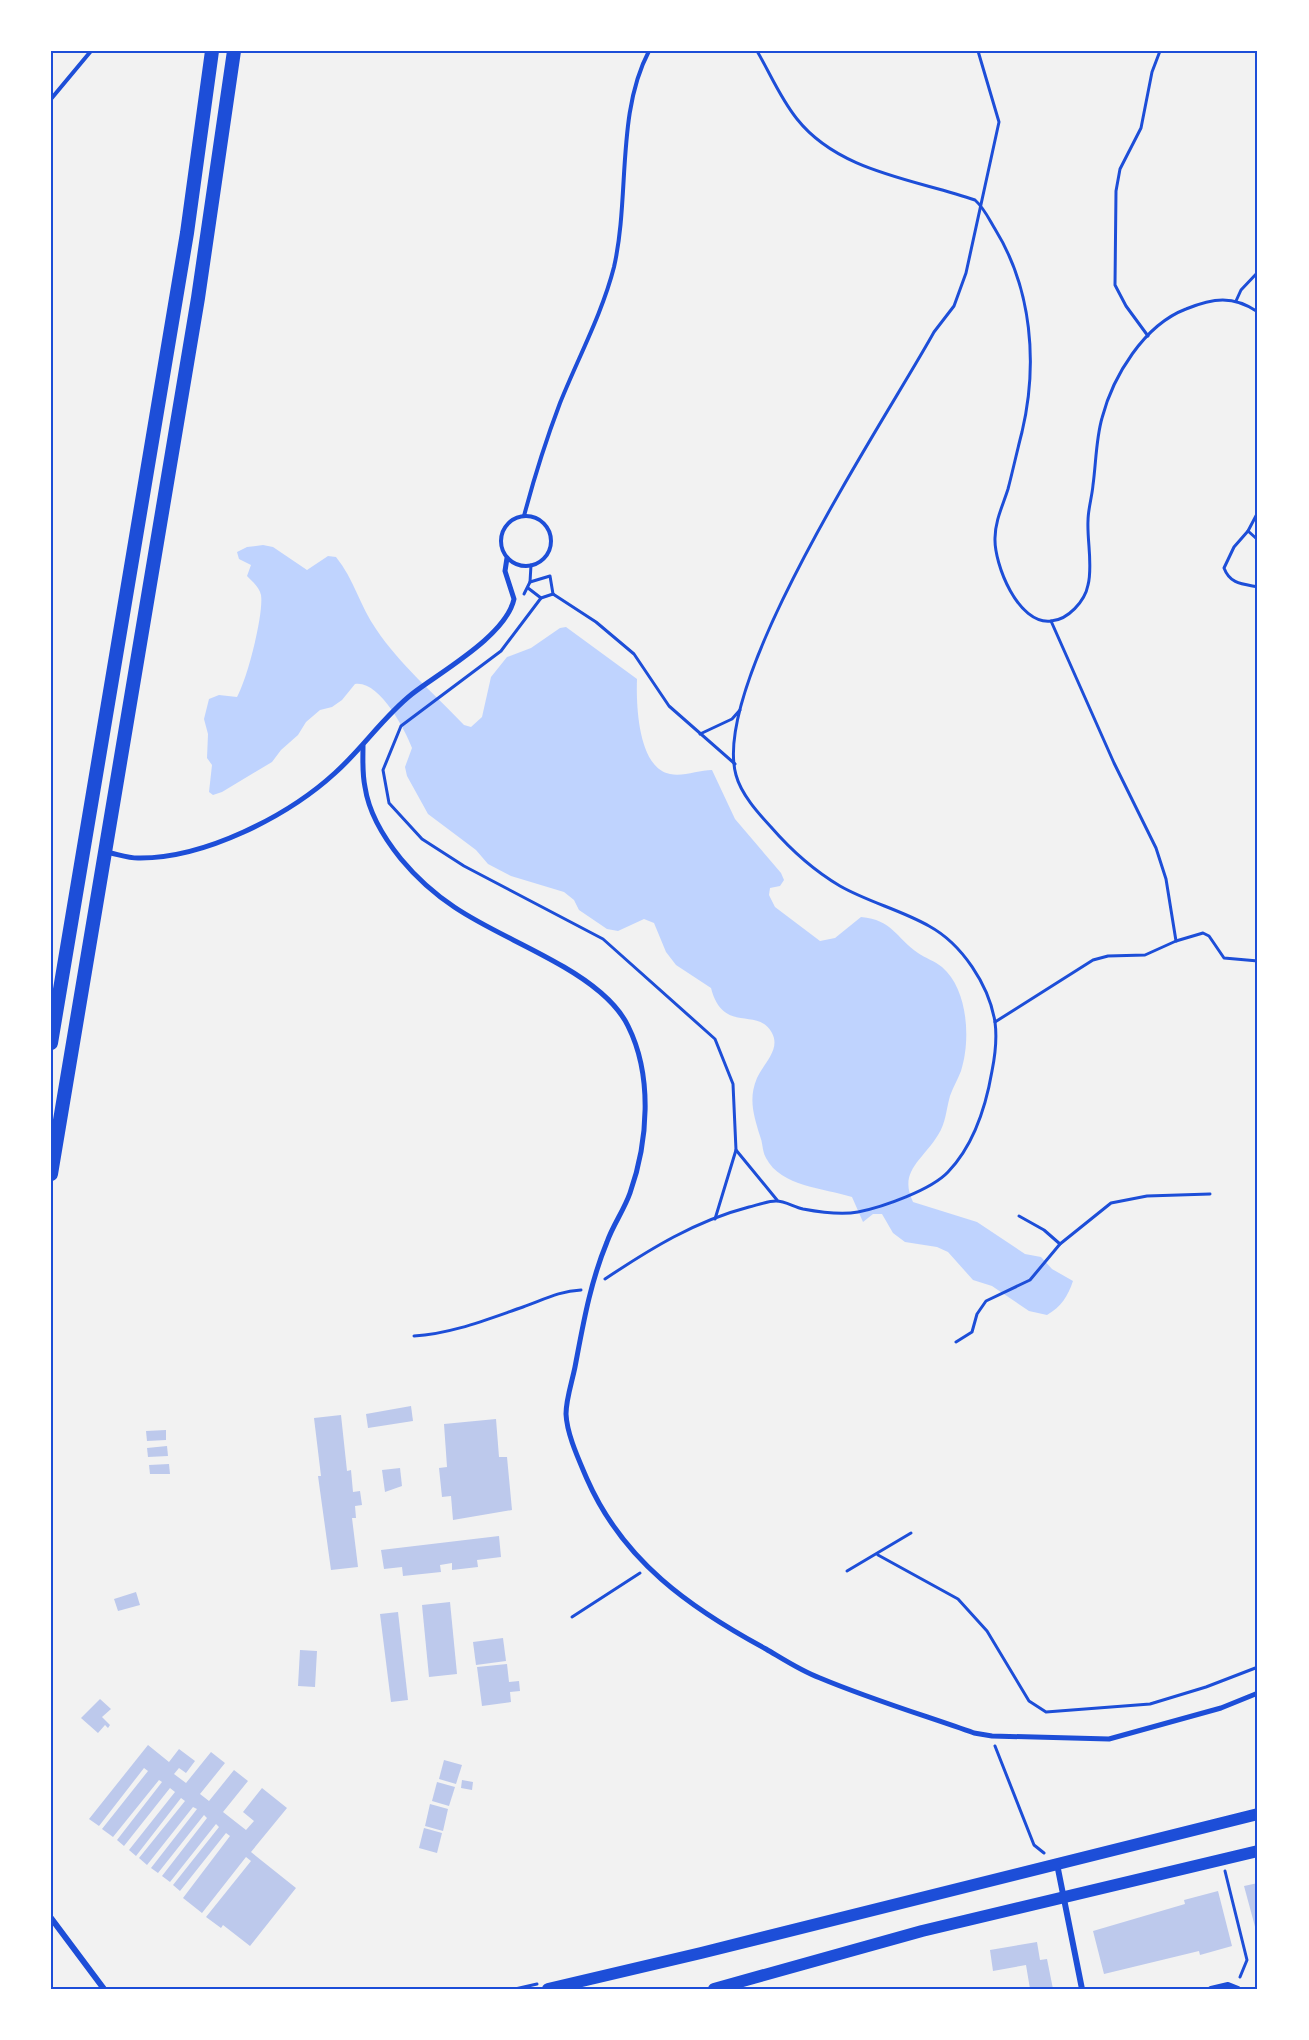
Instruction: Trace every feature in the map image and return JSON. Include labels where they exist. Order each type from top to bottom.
[{"type":"highway","points":[[51,1043],[187,233],[212,51]]},
{"type":"highway","points":[[51,1174],[199,287],[234,51]]},
{"type":"main road","points":[[548,1989],[1258,1814]]},
{"type":"main road","points":[[714,1989],[922,1931],[1258,1851]]},
{"type":"street","points":[[105,852],[136,858],[162,857],[217,843],[270,821],[333,774],[363,746],[384,719],[429,681],[474,648],[508,614],[514,599],[505,571],[507,558]]},
{"type":"street","points":[[363,746],[364,785],[370,807],[389,844],[421,883],[448,905],[578,976],[617,1008],[629,1027],[638,1053],[644,1086],[645,1127],[630,1194],[607,1241],[590,1289],[566,1415],[579,1459],[596,1500],[627,1546],[649,1568],[710,1619],[818,1678],[974,1733],[992,1736],[1109,1739],[1221,1708],[1258,1693]]},
{"type":"street","points":[[1057,1864],[1082,1989]]},
{"type":"street","points":[[51,1918],[104,1989]]},
{"type":"street","points":[[1211,1989],[1228,1985],[1237,1988]]},
{"type":"lane","points":[[51,99],[91,51]]},
{"type":"lane","points":[[524,516],[548,435],[601,305],[613,268],[622,214],[634,86],[649,51]]},
{"type":"lane","points":[[51,495],[51,526]]},
{"type":"lane","points":[[524,516],[542,522],[550,536],[548,552],[544,559],[531,566],[521,566],[507,558],[501,545],[503,530],[513,520],[524,516]]},
{"type":"path","points":[[757,51],[785,102],[820,142],[887,175],[951,191],[975,200],[981,205],[1015,268],[1023,291],[1031,354],[1024,423],[994,536],[997,561],[1008,588],[1025,610],[1039,620],[1051,621],[1073,610],[1083,599],[1089,585],[1088,519],[1102,418],[1118,377],[1148,336],[1180,311],[1211,300],[1225,298],[1258,312]]},
{"type":"path","points":[[736,1150],[777,1200],[800,1208],[857,1212],[917,1191],[947,1173],[970,1139],[987,1102],[994,1057],[995,1022],[984,986],[958,949],[932,927],[842,887],[791,849],[754,808],[736,775],[735,764],[735,738],[741,708],[787,589],[934,332],[954,306],[966,273],[999,122],[978,51]]},
{"type":"path","points":[[1148,336],[1126,306],[1115,285],[1116,190],[1120,169],[1141,128],[1152,72],[1160,51]]},
{"type":"path","points":[[1236,301],[1241,290],[1258,272]]},
{"type":"path","points":[[1258,512],[1248,531],[1233,548],[1224,568],[1228,577],[1235,583],[1258,587]]},
{"type":"path","points":[[1248,531],[1258,540]]},
{"type":"path","points":[[531,566],[528,587],[541,598]]},
{"type":"path","points":[[530,582],[550,576],[553,594],[596,622],[634,654],[669,706],[735,764]]},
{"type":"path","points":[[553,594],[541,598],[501,651],[440,694],[401,726],[383,770],[389,802],[422,839],[464,866],[603,939],[715,1039],[733,1084],[736,1150],[715,1219]]},
{"type":"path","points":[[1051,621],[1114,764],[1156,848],[1166,879],[1176,941]]},
{"type":"path","points":[[699,734],[732,719],[741,708]]},
{"type":"path","points":[[995,1022],[1093,960],[1108,956],[1145,955],[1176,941],[1203,933],[1209,936],[1224,958],[1258,960]]},
{"type":"path","points":[[956,1342],[972,1332],[986,1301],[1030,1280],[1060,1244],[1102,1209],[1119,1200],[1147,1196],[1210,1194]]},
{"type":"path","points":[[414,1336],[435,1335],[526,1306],[550,1294],[590,1289],[644,1253],[686,1229],[777,1200]]},
{"type":"path","points":[[1019,1216],[1044,1230],[1060,1244]]},
{"type":"path","points":[[847,1571],[879,1555],[911,1533]]},
{"type":"path","points":[[879,1555],[958,1599],[987,1631],[1029,1701],[1037,1709],[1046,1712],[1150,1704],[1258,1667]]},
{"type":"path","points":[[572,1617],[649,1568]]},
{"type":"path","points":[[992,1736],[1034,1845]]},
{"type":"path","points":[[1222,1860],[1247,1960],[1237,1988]]},
{"type":"water","points":[[263,545],[273,547],[307,570],[328,556],[336,557],[348,574],[370,620],[385,642],[464,725],[471,727],[482,717],[491,677],[507,657],[531,648],[560,628],[566,627],[637,679],[637,704],[641,734],[651,760],[659,769],[675,775],[712,770],[735,819],[781,873],[784,880],[780,886],[770,888],[769,895],[775,907],[820,941],[835,938],[861,917],[872,919],[887,925],[910,947],[942,967],[951,977],[962,1001],[966,1030],[964,1059],[950,1096],[943,1126],[914,1166],[908,1182],[909,1191],[913,1202],[977,1222],[1025,1254],[1041,1257],[1052,1269],[1073,1281],[1060,1305],[1047,1315],[1029,1311],[992,1286],[973,1280],[948,1252],[937,1247],[905,1242],[893,1233],[882,1214],[873,1214],[863,1222],[852,1197],[792,1181],[773,1168],[764,1153],[752,1100],[757,1078],[773,1051],[774,1039],[766,1025],[758,1021],[732,1016],[724,1011],[716,1002],[711,988],[676,965],[666,952],[654,923],[644,919],[618,931],[607,929],[579,910],[574,900],[564,892],[511,876],[488,864],[476,850],[428,814],[407,776],[405,767],[412,748],[409,740],[390,707],[373,690],[364,685],[355,684],[342,700],[332,707],[320,710],[306,722],[298,735],[281,750],[272,762],[222,792],[213,795],[209,792],[212,765],[207,758],[208,734],[204,719],[209,699],[219,695],[237,697],[250,662],[260,617],[261,595],[247,576],[251,565],[239,559],[237,552],[247,547]]},
{"type":"building","points":[[411,1406],[413,1421],[368,1428],[366,1414]]},
{"type":"building","points":[[341,1415],[347,1471],[351,1470],[353,1492],[360,1491],[362,1505],[355,1506],[356,1518],[352,1518],[358,1567],[331,1570],[318,1476],[321,1476],[314,1418]]},
{"type":"building","points":[[496,1419],[499,1457],[507,1457],[512,1510],[453,1520],[451,1496],[442,1497],[439,1468],[447,1467],[444,1424]]},
{"type":"building","points":[[166,1430],[166,1440],[147,1441],[146,1431]]},
{"type":"building","points":[[167,1446],[168,1456],[148,1457],[147,1448]]},
{"type":"building","points":[[169,1464],[170,1474],[150,1474],[149,1465]]},
{"type":"building","points":[[400,1468],[402,1486],[385,1492],[382,1470]]},
{"type":"building","points":[[499,1536],[501,1557],[477,1560],[478,1567],[452,1570],[452,1563],[440,1565],[441,1572],[403,1576],[402,1567],[384,1569],[381,1550]]},
{"type":"building","points":[[136,1592],[140,1605],[118,1611],[114,1599]]},
{"type":"building","points":[[450,1602],[457,1674],[429,1677],[422,1605]]},
{"type":"building","points":[[398,1612],[408,1700],[391,1702],[380,1614]]},
{"type":"building","points":[[503,1638],[506,1661],[476,1665],[473,1642]]},
{"type":"building","points":[[300,1650],[317,1651],[315,1687],[298,1686]]},
{"type":"building","points":[[507,1664],[509,1682],[519,1681],[520,1691],[510,1692],[511,1702],[482,1706],[477,1667]]},
{"type":"building","points":[[100,1699],[111,1709],[102,1717],[110,1725],[108,1728],[105,1725],[98,1733],[81,1718]]},
{"type":"building","points":[[148,1745],[169,1762],[179,1749],[195,1761],[186,1773],[179,1768],[174,1774],[186,1783],[211,1752],[225,1763],[200,1794],[209,1801],[234,1770],[248,1781],[223,1812],[246,1830],[254,1821],[243,1812],[262,1788],[287,1808],[251,1852],[296,1888],[250,1946],[223,1925],[221,1928],[206,1917],[251,1861],[246,1857],[202,1913],[183,1898],[230,1836],[226,1833],[180,1891],[173,1885],[219,1827],[216,1824],[170,1882],[162,1876],[207,1818],[204,1815],[158,1873],[151,1868],[197,1809],[193,1807],[147,1865],[139,1858],[185,1801],[181,1798],[136,1856],[129,1850],[175,1792],[170,1788],[124,1846],[117,1840],[162,1782],[159,1780],[113,1837],[102,1829],[148,1771],[144,1768],[99,1826],[89,1819]]},
{"type":"building","points":[[444,1760],[462,1765],[456,1784],[439,1779]]},
{"type":"building","points":[[462,1780],[473,1782],[472,1790],[461,1788]]},
{"type":"building","points":[[437,1782],[455,1787],[449,1806],[432,1801]]},
{"type":"building","points":[[430,1804],[448,1809],[443,1831],[425,1826]]},
{"type":"building","points":[[424,1828],[442,1833],[437,1853],[419,1848]]},
{"type":"building","points":[[1258,1883],[1258,1934],[1257,1934],[1244,1886]]},
{"type":"building","points":[[1218,1891],[1232,1946],[1200,1955],[1199,1951],[1104,1974],[1093,1931],[1185,1904],[1184,1900]]},
{"type":"building","points":[[1037,1942],[1040,1960],[1047,1959],[1053,1989],[1030,1989],[1026,1965],[993,1971],[990,1950]]}]
